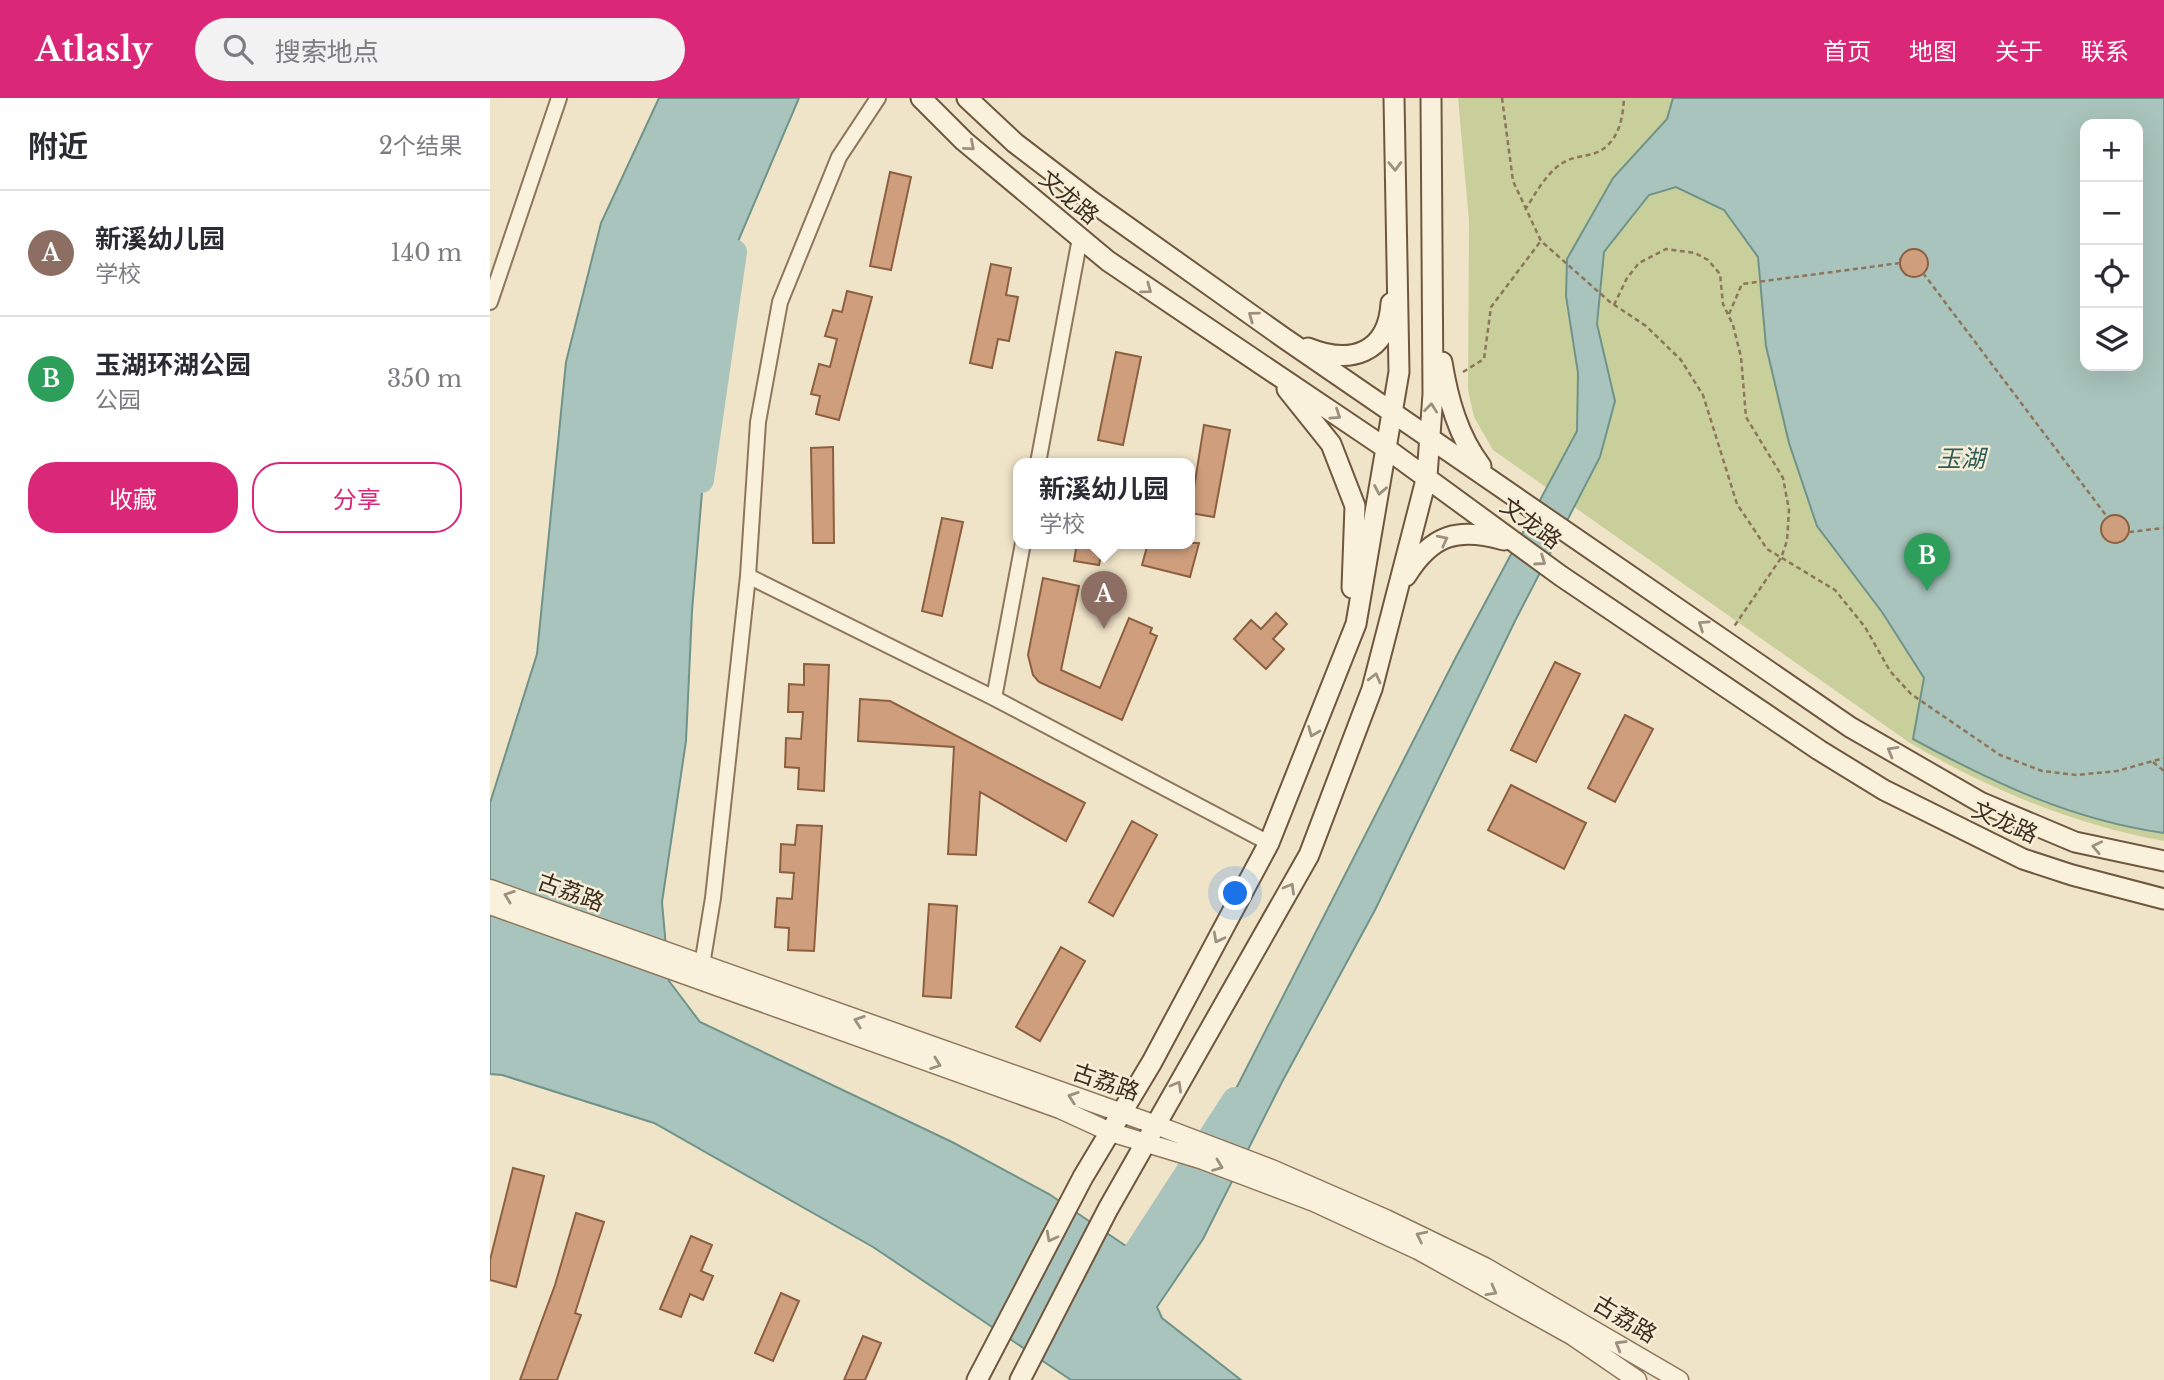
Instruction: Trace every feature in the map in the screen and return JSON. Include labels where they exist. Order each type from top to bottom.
[{"type":"main road","name":"文龙路","points":[[921,98],[964,141],[1080,238],[1163,300],[1427,476],[1515,543],[1819,750],[1884,790],[2023,859],[2164,899]]},
{"type":"main road","name":"文龙路","points":[[967,98],[1015,143],[1091,201],[1392,413],[1850,727],[1980,803],[2075,842],[2164,861]]},
{"type":"main road","points":[[977,1380],[1083,1177],[1152,1062],[1269,843],[1356,624],[1399,372],[1394,98]]},
{"type":"main road","points":[[1024,1371],[1108,1209],[1309,855],[1372,689],[1427,476],[1433,394],[1432,98]]},
{"type":"main road","points":[[1284,338],[1322,353],[1345,358],[1377,343],[1390,311],[1396,197]]},
{"type":"main road","points":[[1432,285],[1446,385],[1464,445],[1495,483]]},
{"type":"main road","points":[[1275,375],[1331,444],[1355,506],[1353,584],[1336,673]]},
{"type":"main road","points":[[1398,589],[1417,559],[1436,542],[1455,534],[1477,532],[1515,543]]},
{"type":"street","points":[[490,302],[559,98]]},
{"type":"street","points":[[693,966],[713,898],[748,576],[758,422],[780,302],[839,157],[878,98]]},
{"type":"street","points":[[1039,458],[1080,238]]},
{"type":"street","points":[[994,698],[1022,549]]},
{"type":"street","points":[[748,576],[994,698],[1269,843]]},
{"type":"street","name":"古荔路","points":[[490,889],[1060,1109],[1110,1132],[1145,1145],[1203,1160],[1314,1202],[1418,1250],[1573,1336],[1636,1380]]},
{"type":"street","name":"古荔路","points":[[490,905],[693,966],[1156,1125],[1274,1170],[1473,1261],[1679,1380]]},
{"type":"path","points":[[1502,98],[1513,181],[1541,241],[1610,302],[1646,326],[1681,360],[1703,395],[1737,504],[1767,550],[1835,590],[1865,627],[1890,671],[1911,694],[2000,755],[2042,771],[2077,775],[2117,771],[2164,758]]},
{"type":"path","points":[[1525,210],[1546,177],[1566,160],[1601,150],[1615,136],[1623,118],[1624,98]]},
{"type":"path","points":[[1463,372],[1483,359],[1491,307],[1541,241]]},
{"type":"path","points":[[1614,305],[1627,278],[1639,263],[1666,249],[1682,249],[1708,260],[1720,274],[1723,304],[1729,314],[1741,357],[1746,417],[1779,472],[1787,493],[1789,525],[1781,558],[1733,628]]},
{"type":"path","points":[[1729,314],[1742,284],[1900,263]]},
{"type":"path","points":[[1923,273],[2108,518]]},
{"type":"path","points":[[2129,531],[2164,528]]},
{"type":"path","points":[[2152,761],[2164,771]]},
{"type":"green space","name":"玉湖","points":[[1458,98],[2164,98],[2164,841],[2097,825],[2033,803],[1971,776],[1910,743],[1493,450],[1474,417],[1468,390],[1469,221]]},
{"type":"water","points":[[659,98],[799,98],[739,239],[713,362],[692,611],[686,741],[662,902],[669,981],[700,1022],[952,1142],[1049,1194],[1135,1252],[1165,1228],[1455,659],[1577,431],[1578,373],[1566,296],[1567,259],[1613,178],[1667,119],[1673,98],[2164,98],[2164,833],[2097,819],[2034,798],[1913,739],[1924,678],[1882,612],[1817,526],[1789,443],[1766,346],[1758,257],[1724,210],[1676,187],[1649,195],[1604,252],[1597,324],[1615,401],[1600,457],[1516,619],[1375,910],[1282,1082],[1203,1239],[1157,1307],[1162,1318],[1241,1380],[1071,1380],[873,1247],[654,1123],[502,1075],[490,1074],[490,803],[537,654],[566,362],[601,223]],"holes":[[[1910,250],[1919,250],[1925,256],[1926,269],[1919,275],[1906,275],[1901,268],[1900,259]],[[2112,516],[2124,519],[2129,527],[2125,539],[2117,543],[2105,538],[2103,531],[2106,520]]]},
{"type":"building","points":[[890,172],[911,177],[891,270],[870,266]]},
{"type":"building","points":[[1914,249],[1924,253],[1928,263],[1924,273],[1914,277],[1904,273],[1900,263],[1904,253]]},
{"type":"building","points":[[991,264],[1011,268],[1006,295],[1018,297],[1009,341],[998,339],[992,368],[970,363]]},
{"type":"building","points":[[847,291],[872,297],[839,420],[816,414],[820,396],[811,394],[819,364],[830,367],[837,339],[825,336],[833,310],[842,312]]},
{"type":"building","points":[[1116,352],[1141,357],[1123,445],[1098,440]]},
{"type":"building","points":[[1204,425],[1230,430],[1214,517],[1195,514],[1195,482]]},
{"type":"building","points":[[833,447],[834,543],[813,543],[811,448]]},
{"type":"building","points":[[2115,515],[2125,519],[2129,529],[2125,539],[2115,543],[2105,539],[2101,529],[2105,519]]},
{"type":"building","points":[[942,518],[963,522],[942,616],[922,611]]},
{"type":"building","points":[[1195,543],[1199,543],[1190,577],[1142,565],[1146,549],[1195,549]]},
{"type":"building","points":[[1076,549],[1102,549],[1099,565],[1074,561]]},
{"type":"building","points":[[1043,578],[1079,586],[1061,670],[1100,688],[1129,618],[1152,628],[1150,633],[1157,636],[1122,720],[1039,682],[1033,675],[1028,655]]},
{"type":"building","points":[[1276,613],[1287,624],[1273,639],[1284,649],[1266,669],[1234,639],[1251,620],[1261,629]]},
{"type":"building","points":[[1555,662],[1580,674],[1536,762],[1511,750]]},
{"type":"building","points":[[804,664],[829,665],[824,791],[798,789],[799,768],[785,767],[786,738],[801,739],[803,712],[788,712],[789,684],[804,685]]},
{"type":"building","points":[[860,699],[890,701],[1085,803],[1066,841],[980,792],[976,855],[948,854],[954,747],[858,741]]},
{"type":"building","points":[[1625,715],[1653,729],[1615,802],[1588,788]]},
{"type":"building","points":[[1511,785],[1586,823],[1564,869],[1488,830]]},
{"type":"building","points":[[1132,821],[1157,835],[1113,916],[1089,902]]},
{"type":"building","points":[[797,825],[822,826],[814,951],[788,950],[789,928],[775,927],[777,898],[792,899],[794,873],[780,872],[781,844],[795,845]]},
{"type":"building","points":[[929,904],[957,906],[951,998],[923,996]]},
{"type":"building","points":[[1061,947],[1085,961],[1040,1041],[1016,1027]]},
{"type":"building","points":[[513,1168],[544,1176],[516,1287],[490,1280],[490,1260]]},
{"type":"building","points":[[576,1213],[604,1222],[575,1313],[581,1315],[557,1380],[520,1380],[555,1285]]},
{"type":"building","points":[[691,1236],[712,1245],[701,1271],[713,1276],[703,1300],[690,1294],[681,1317],[660,1309]]},
{"type":"building","points":[[781,1293],[799,1301],[773,1361],[755,1353]]},
{"type":"building","points":[[863,1336],[881,1343],[865,1380],[844,1380]]},
{"type":"waterway","points":[[701,480],[734,252]]},
{"type":"waterway","points":[[1119,1279],[1235,1100]]},
{"type":"place","name":"玉湖环湖公园","points":[[1927,591]]},
{"type":"place","name":"新溪幼儿园","points":[[1104,629]]}]
